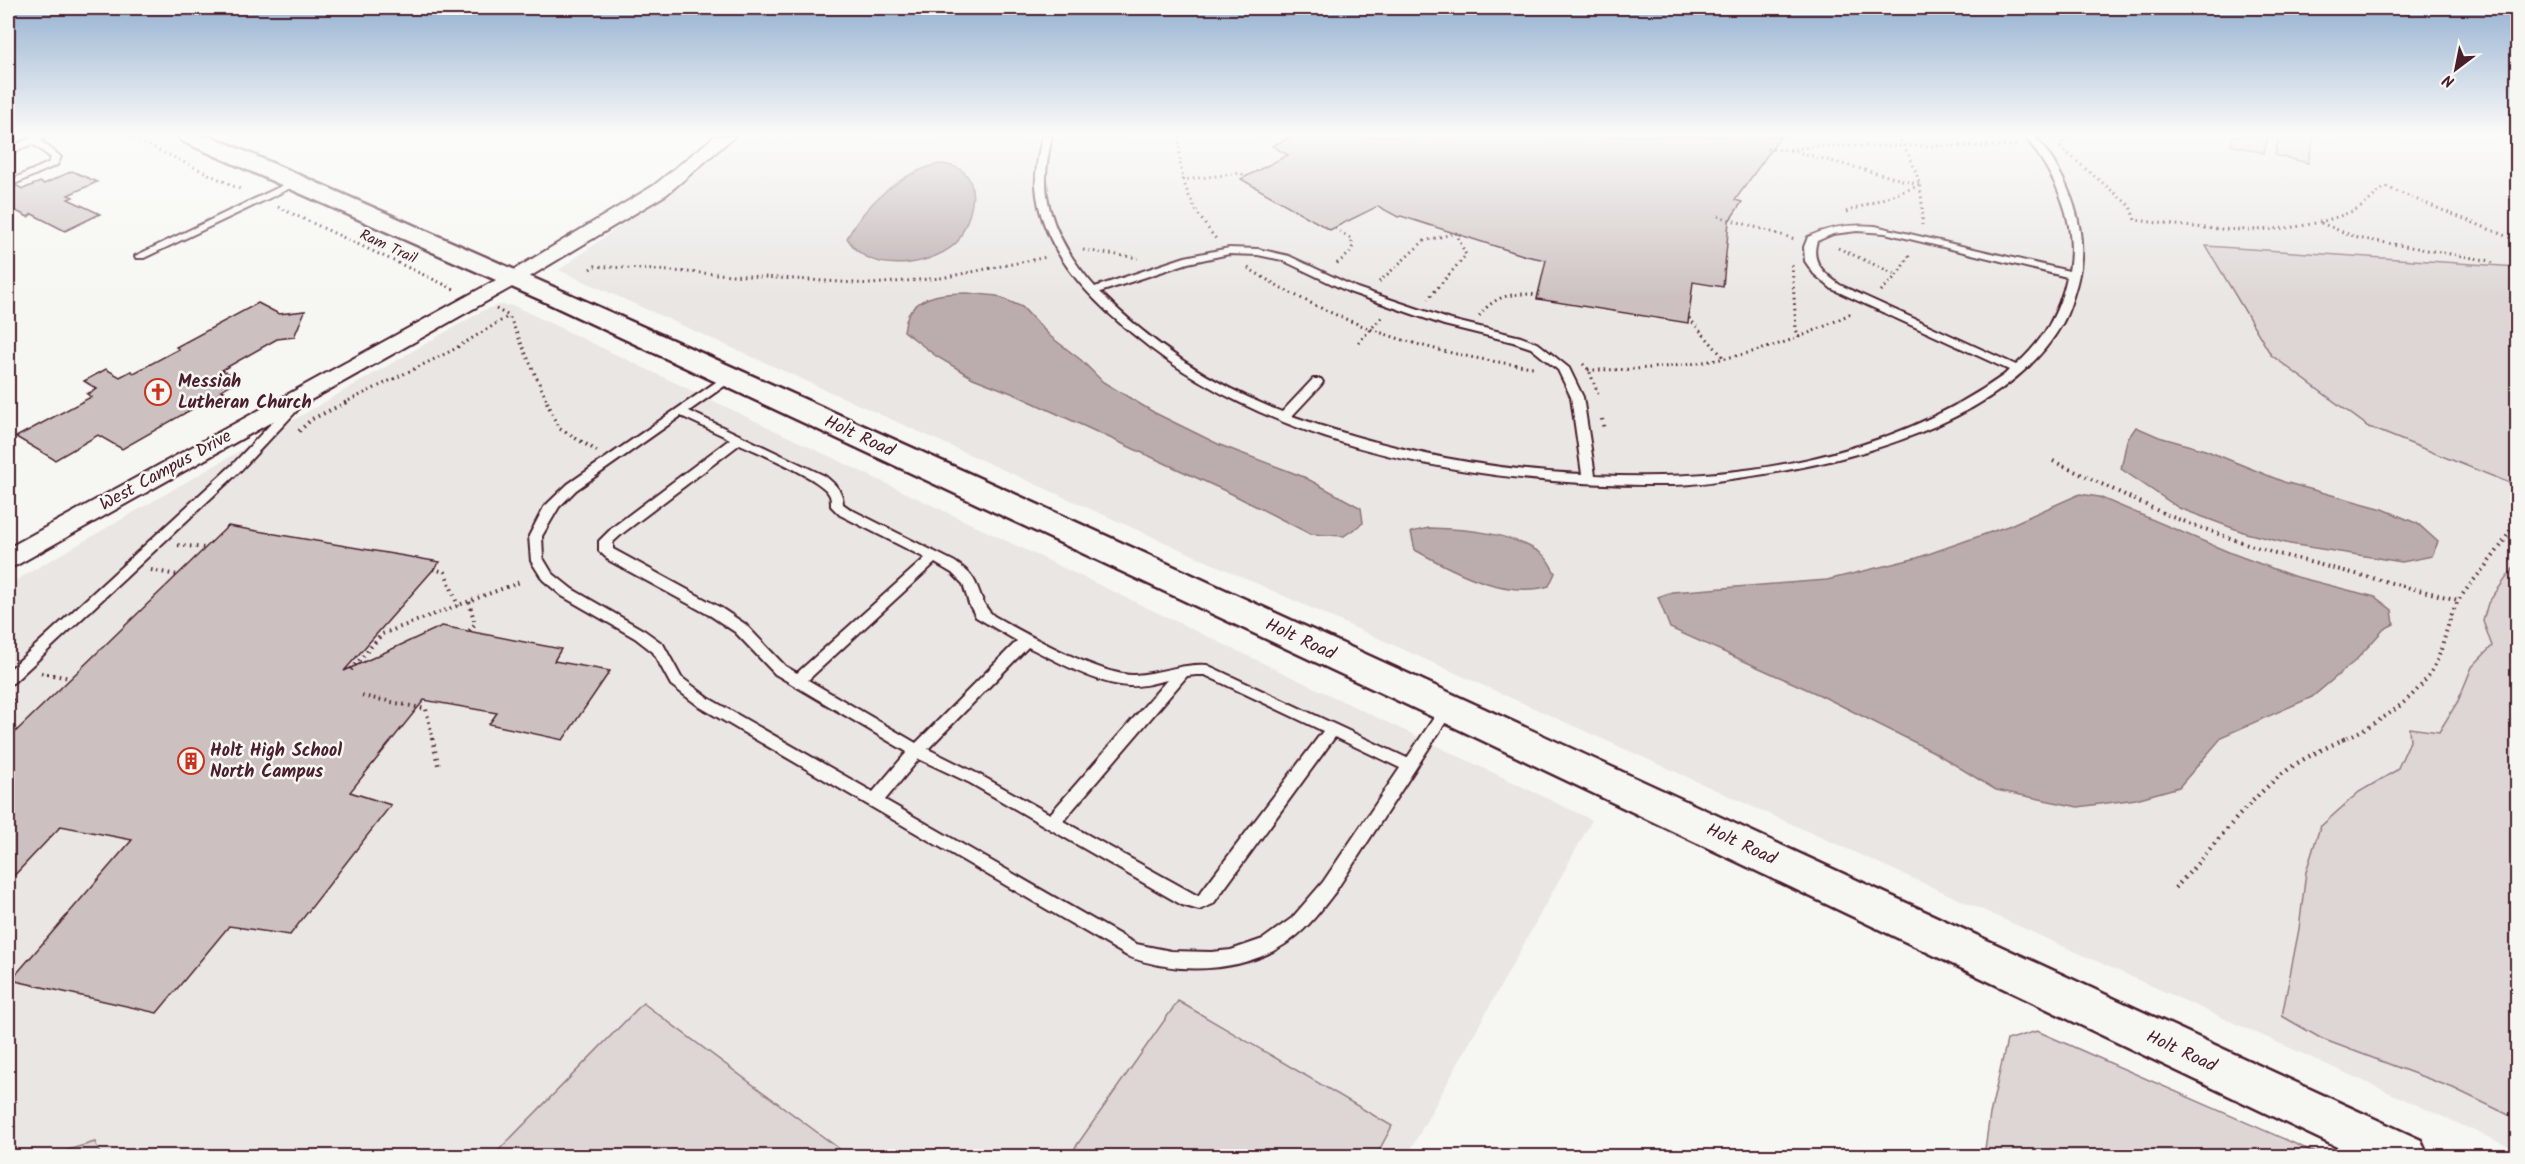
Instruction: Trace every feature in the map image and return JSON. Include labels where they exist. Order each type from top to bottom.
[{"type":"main road","name":"Holt Road","points":[[315,190],[514,278],[1448,708],[2405,1156]]},
{"type":"street","name":"West Campus Drive","points":[[8,559],[477,300],[659,190]]},
{"type":"lane","points":[[140,256],[277,190]]},
{"type":"lane","points":[[1041,190],[1052,232],[1066,260],[1125,323],[1167,357],[1226,391],[1283,418],[1336,435],[1414,455],[1504,472],[1676,481],[1766,470],[1835,458],[1915,431],[1979,399],[2038,348],[2058,321],[2074,275],[2078,242],[2072,205],[2064,190]]},
{"type":"lane","points":[[2016,369],[1836,287],[1821,276],[1808,261],[1808,248],[1812,239],[1839,228],[1862,227],[1919,238],[2074,275]]},
{"type":"lane","points":[[1093,291],[1185,260],[1229,251],[1258,252],[1285,258],[1353,290],[1448,322],[1517,339],[1535,346],[1563,368],[1577,397],[1589,478]]},
{"type":"lane","points":[[729,377],[572,487],[549,510],[536,531],[534,554],[542,573],[560,590],[631,629],[659,649],[673,678],[705,703],[1133,951],[1162,959],[1196,962],[1229,958],[1261,947],[1285,934],[1324,893],[1448,708]]},
{"type":"lane","points":[[1283,418],[1317,382]]},
{"type":"lane","points":[[8,679],[236,468],[307,392]]},
{"type":"lane","points":[[680,411],[821,479],[837,497],[837,506],[934,557],[964,576],[971,586],[975,603],[981,614],[1027,639],[1102,675],[1119,680],[1132,681],[1195,668],[1207,670],[1410,766]]},
{"type":"lane","points":[[739,438],[618,530],[606,541],[606,551],[716,612],[740,628],[775,666],[797,681],[917,751],[975,779],[1188,900],[1199,903],[1207,899],[1333,729]]},
{"type":"lane","points":[[797,681],[934,557]]},
{"type":"lane","points":[[874,801],[917,751],[1027,639]]},
{"type":"lane","points":[[1053,822],[1183,671]]},
{"type":"path","name":"Ram Trail","points":[[243,190],[509,316]]},
{"type":"path","points":[[1187,190],[1197,214],[1229,251],[1248,268],[1292,297],[1369,331],[1461,356],[1532,367],[1599,370],[1643,369],[1764,350],[1799,338],[1851,313],[1868,301],[1897,274],[1922,233],[1921,190]]},
{"type":"path","points":[[1839,214],[1902,190]]},
{"type":"path","points":[[2111,190],[2130,206],[2135,220],[2206,229],[2257,230],[2320,223],[2360,208],[2382,190]]},
{"type":"path","points":[[2394,190],[2517,241]]},
{"type":"path","points":[[2320,223],[2358,238],[2491,261],[2495,266]]},
{"type":"path","points":[[1333,266],[1349,254],[1353,246],[1351,239],[1335,228]]},
{"type":"path","points":[[1376,284],[1424,241],[1456,233],[1467,255],[1426,301]]},
{"type":"path","points":[[1793,263],[1791,268],[1794,314],[1799,338]]},
{"type":"path","points":[[589,266],[595,266]]},
{"type":"path","points":[[1478,316],[1486,305],[1504,294],[1538,295]]},
{"type":"path","points":[[296,434],[312,419],[451,351],[509,316],[559,428],[613,459]]},
{"type":"path","points":[[1689,318],[1724,358]]},
{"type":"path","points":[[2053,461],[2167,515],[2227,537],[2274,553],[2458,600]]},
{"type":"path","points":[[2175,888],[2204,859],[2238,815],[2292,767],[2351,737],[2402,704],[2435,665],[2458,600],[2500,549],[2514,527],[2517,515]]},
{"type":"path","points":[[171,551],[186,537]]},
{"type":"path","points":[[178,544],[205,548]]},
{"type":"path","points":[[157,564],[150,570],[177,575]]},
{"type":"path","points":[[433,569],[445,572],[458,606]]},
{"type":"path","points":[[351,670],[382,634],[520,582]]},
{"type":"path","points":[[469,602],[475,624],[469,631]]},
{"type":"path","points":[[34,680],[49,665]]},
{"type":"path","points":[[41,673],[70,678]]},
{"type":"path","points":[[8,704],[20,693]]},
{"type":"path","points":[[362,696],[426,709],[439,768]]},
{"type":"shaded area","points":[[669,190],[2517,190],[2517,1150],[559,270]]},
{"type":"shaded area","points":[[972,190],[970,213],[958,241],[937,255],[910,263],[882,262],[869,258],[855,249],[847,238],[864,213],[885,191]]},
{"type":"shaded area","points":[[2206,246],[2517,267],[2517,486],[2369,427],[2271,355]]},
{"type":"shaded area","points":[[967,293],[997,296],[1022,307],[1051,337],[1081,360],[1103,382],[1155,413],[1220,445],[1304,477],[1361,508],[1363,523],[1344,536],[1310,534],[1232,494],[1014,394],[973,378],[936,356],[904,331],[909,314],[921,301],[944,294]]},
{"type":"shaded area","points":[[500,305],[514,306],[1592,820],[1407,1156],[8,1156],[8,585],[484,310]]},
{"type":"shaded area","points":[[2136,427],[2159,437],[2205,450],[2284,482],[2383,509],[2418,524],[2438,542],[2432,556],[2402,562],[2290,544],[2246,533],[2179,508],[2121,469],[2127,440]]},
{"type":"shaded area","points":[[2080,494],[2099,497],[2231,553],[2293,576],[2375,597],[2392,610],[2394,624],[2384,629],[2356,660],[2312,697],[2223,736],[2179,787],[2136,799],[2078,807],[1996,790],[1934,752],[1822,696],[1670,628],[1658,597],[1672,592],[1827,580],[1917,558],[2008,526]]},
{"type":"shaded area","points":[[1429,528],[1487,533],[1516,541],[1544,556],[1555,573],[1549,586],[1532,589],[1515,589],[1480,581],[1415,550],[1411,532]]},
{"type":"shaded area","points":[[2517,563],[2518,1119],[2453,1088],[2322,1039],[2282,1016],[2299,929],[2306,872],[2320,827],[2359,792],[2397,770],[2410,741],[2409,728],[2439,732],[2458,701],[2472,667],[2492,646],[2483,621],[2488,603]]},
{"type":"shaded area","points":[[1178,1001],[1392,1126],[1376,1156],[1079,1156],[1072,1152]]},
{"type":"shaded area","points":[[643,1003],[849,1156],[493,1156]]},
{"type":"shaded area","points":[[2037,1031],[2323,1156],[1984,1156],[1990,1114],[2007,1040]]},
{"type":"shaded area","points":[[95,1142],[101,1156],[47,1156]]},
{"type":"building","points":[[8,190],[78,190],[68,195],[73,197],[68,199],[100,214],[65,231],[32,214],[28,217],[8,207]]},
{"type":"building","points":[[1261,190],[1742,190],[1735,200],[1742,202],[1729,221],[1723,287],[1693,282],[1688,323],[1537,299],[1546,260],[1398,217],[1378,206],[1330,230]]},
{"type":"building","name":"Messiah Lutheran Church","points":[[258,303],[279,314],[305,311],[294,337],[277,339],[222,370],[240,379],[221,390],[224,391],[122,449],[98,435],[55,460],[16,437],[91,397],[87,394],[97,389],[84,381],[106,369],[120,377],[131,371],[134,373],[179,349],[176,347]]},
{"type":"building","name":"Holt High School North Campus","points":[[228,526],[440,562],[344,671],[442,626],[561,649],[554,661],[610,671],[563,740],[489,724],[497,713],[424,700],[350,792],[391,805],[290,935],[229,926],[157,1013],[11,980],[132,840],[61,826],[8,882],[8,739]]},
{"type":"place","name":"Messiah Lutheran Church","points":[[158,392]]},
{"type":"place","name":"Holt High School North Campus","points":[[191,761]]}]
